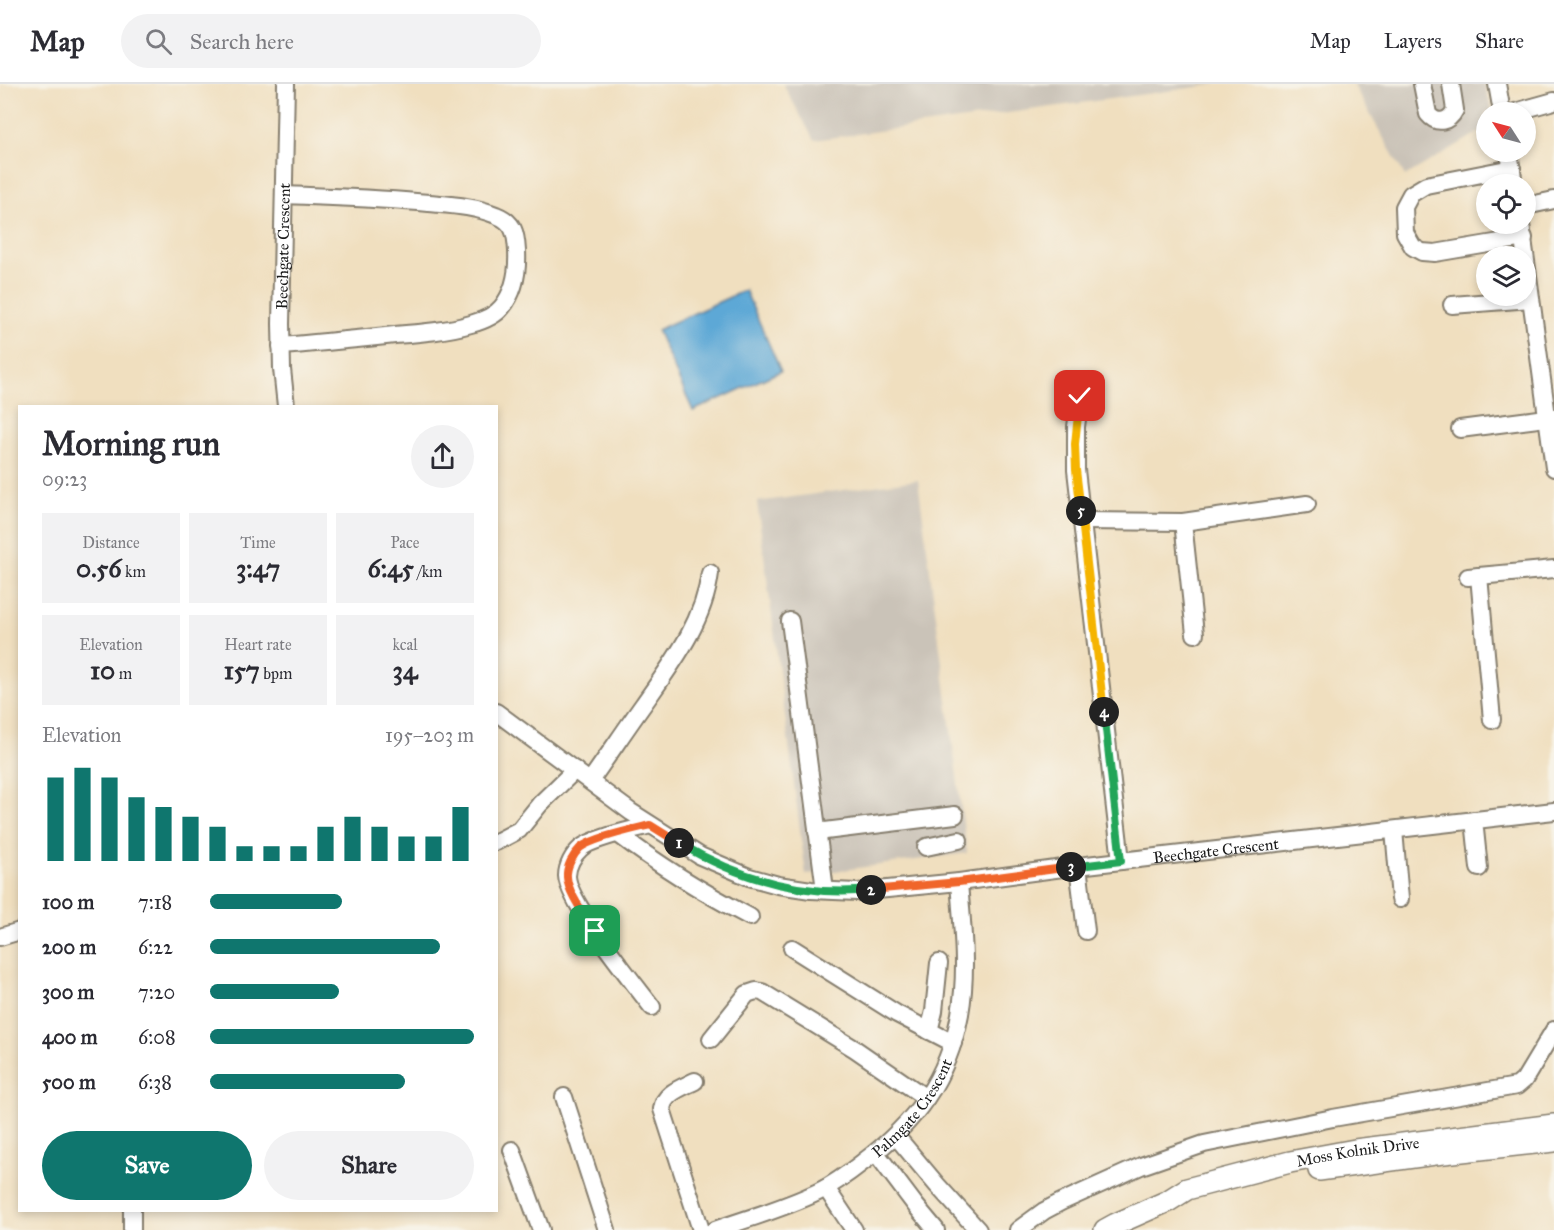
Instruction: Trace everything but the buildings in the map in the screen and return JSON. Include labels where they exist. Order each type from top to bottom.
[{"type":"main road","name":"Moss Kolnik Drive","points":[[1105,1230],[1168,1201],[1188,1200],[1269,1178],[1436,1154],[1553,1129]]},
{"type":"lane","name":"Beechgate Crescent","points":[[286,84],[281,346],[286,405]]},
{"type":"lane","points":[[1422,84],[1428,114],[1437,121],[1447,119],[1455,110],[1451,84]]},
{"type":"lane","points":[[1497,84],[1500,102]]},
{"type":"lane","points":[[1536,106],[1554,101]]},
{"type":"lane","points":[[1482,174],[1512,168]]},
{"type":"lane","points":[[1476,175],[1426,185],[1411,194],[1404,207],[1405,233],[1413,247],[1422,252],[1435,253],[1510,234]]},
{"type":"lane","points":[[281,346],[424,332],[479,321],[502,308],[510,295],[518,264],[511,225],[497,215],[485,211],[392,199],[284,195]]},
{"type":"lane","points":[[1536,204],[1554,200]]},
{"type":"lane","points":[[1452,305],[1476,303]]},
{"type":"lane","points":[[1532,306],[1551,417],[1554,468]]},
{"type":"lane","points":[[1080,396],[1075,444],[1076,470],[1121,861]]},
{"type":"lane","points":[[1460,429],[1551,417]]},
{"type":"lane","points":[[1082,521],[1183,522],[1307,504]]},
{"type":"lane","points":[[1183,522],[1195,634]]},
{"type":"lane","points":[[1492,720],[1474,576],[1554,569]]},
{"type":"lane","points":[[590,781],[687,639],[702,609],[710,573]]},
{"type":"lane","points":[[790,621],[825,890]]},
{"type":"lane","name":"Beechgate Crescent","points":[[501,719],[650,825],[700,856],[749,877],[778,885],[811,890],[857,892],[959,882],[1554,811]]},
{"type":"lane","points":[[498,841],[524,826],[540,804],[575,770]]},
{"type":"lane","points":[[817,832],[947,817],[952,842],[926,847]]},
{"type":"lane","points":[[1474,820],[1479,868]]},
{"type":"lane","points":[[650,825],[589,843],[573,857],[568,867],[567,878],[572,894],[595,931],[652,1007]]},
{"type":"lane","points":[[1394,830],[1400,899]]},
{"type":"lane","points":[[618,834],[682,879],[750,916]]},
{"type":"lane","points":[[1078,866],[1086,931]]},
{"type":"lane","name":"Palmgate Crescent","points":[[715,1230],[778,1209],[826,1188],[855,1169],[896,1136],[926,1098],[948,1060],[961,1012],[965,960],[959,882]]},
{"type":"lane","points":[[0,937],[18,932]]},
{"type":"lane","points":[[792,948],[897,1014],[953,1043]]},
{"type":"lane","points":[[928,1030],[934,1011],[939,963]]},
{"type":"lane","points":[[711,1039],[747,994],[762,992],[855,1049],[926,1098]]},
{"type":"lane","points":[[1018,1230],[1061,1202],[1141,1166],[1204,1144],[1275,1128],[1517,1086],[1524,1080],[1554,1030]]},
{"type":"lane","points":[[695,1081],[668,1096],[662,1109],[701,1230]]},
{"type":"lane","points":[[564,1097],[607,1230]]},
{"type":"lane","points":[[896,1136],[978,1230]]},
{"type":"lane","points":[[512,1149],[541,1230]]},
{"type":"lane","points":[[876,1153],[936,1230]]},
{"type":"lane","points":[[826,1188],[854,1230]]},
{"type":"lane","points":[[132,1212],[132,1230]]},
{"type":"shaded area","points":[[783,84],[1218,84],[814,140]]},
{"type":"shaded area","points":[[1353,84],[1485,84],[1490,102],[1476,102],[1476,134],[1405,176]]},
{"type":"shaded area","points":[[918,480],[967,853],[806,875],[757,502]]},
{"type":"water","points":[[745,290],[781,371],[693,411],[657,330]]},
{"type":"route","points":[[595,931],[572,894],[567,878],[568,867],[573,857],[589,843],[650,825],[724,868],[778,885],[811,890],[857,892],[959,882],[1121,861],[1076,470],[1075,444],[1080,396]]}]
